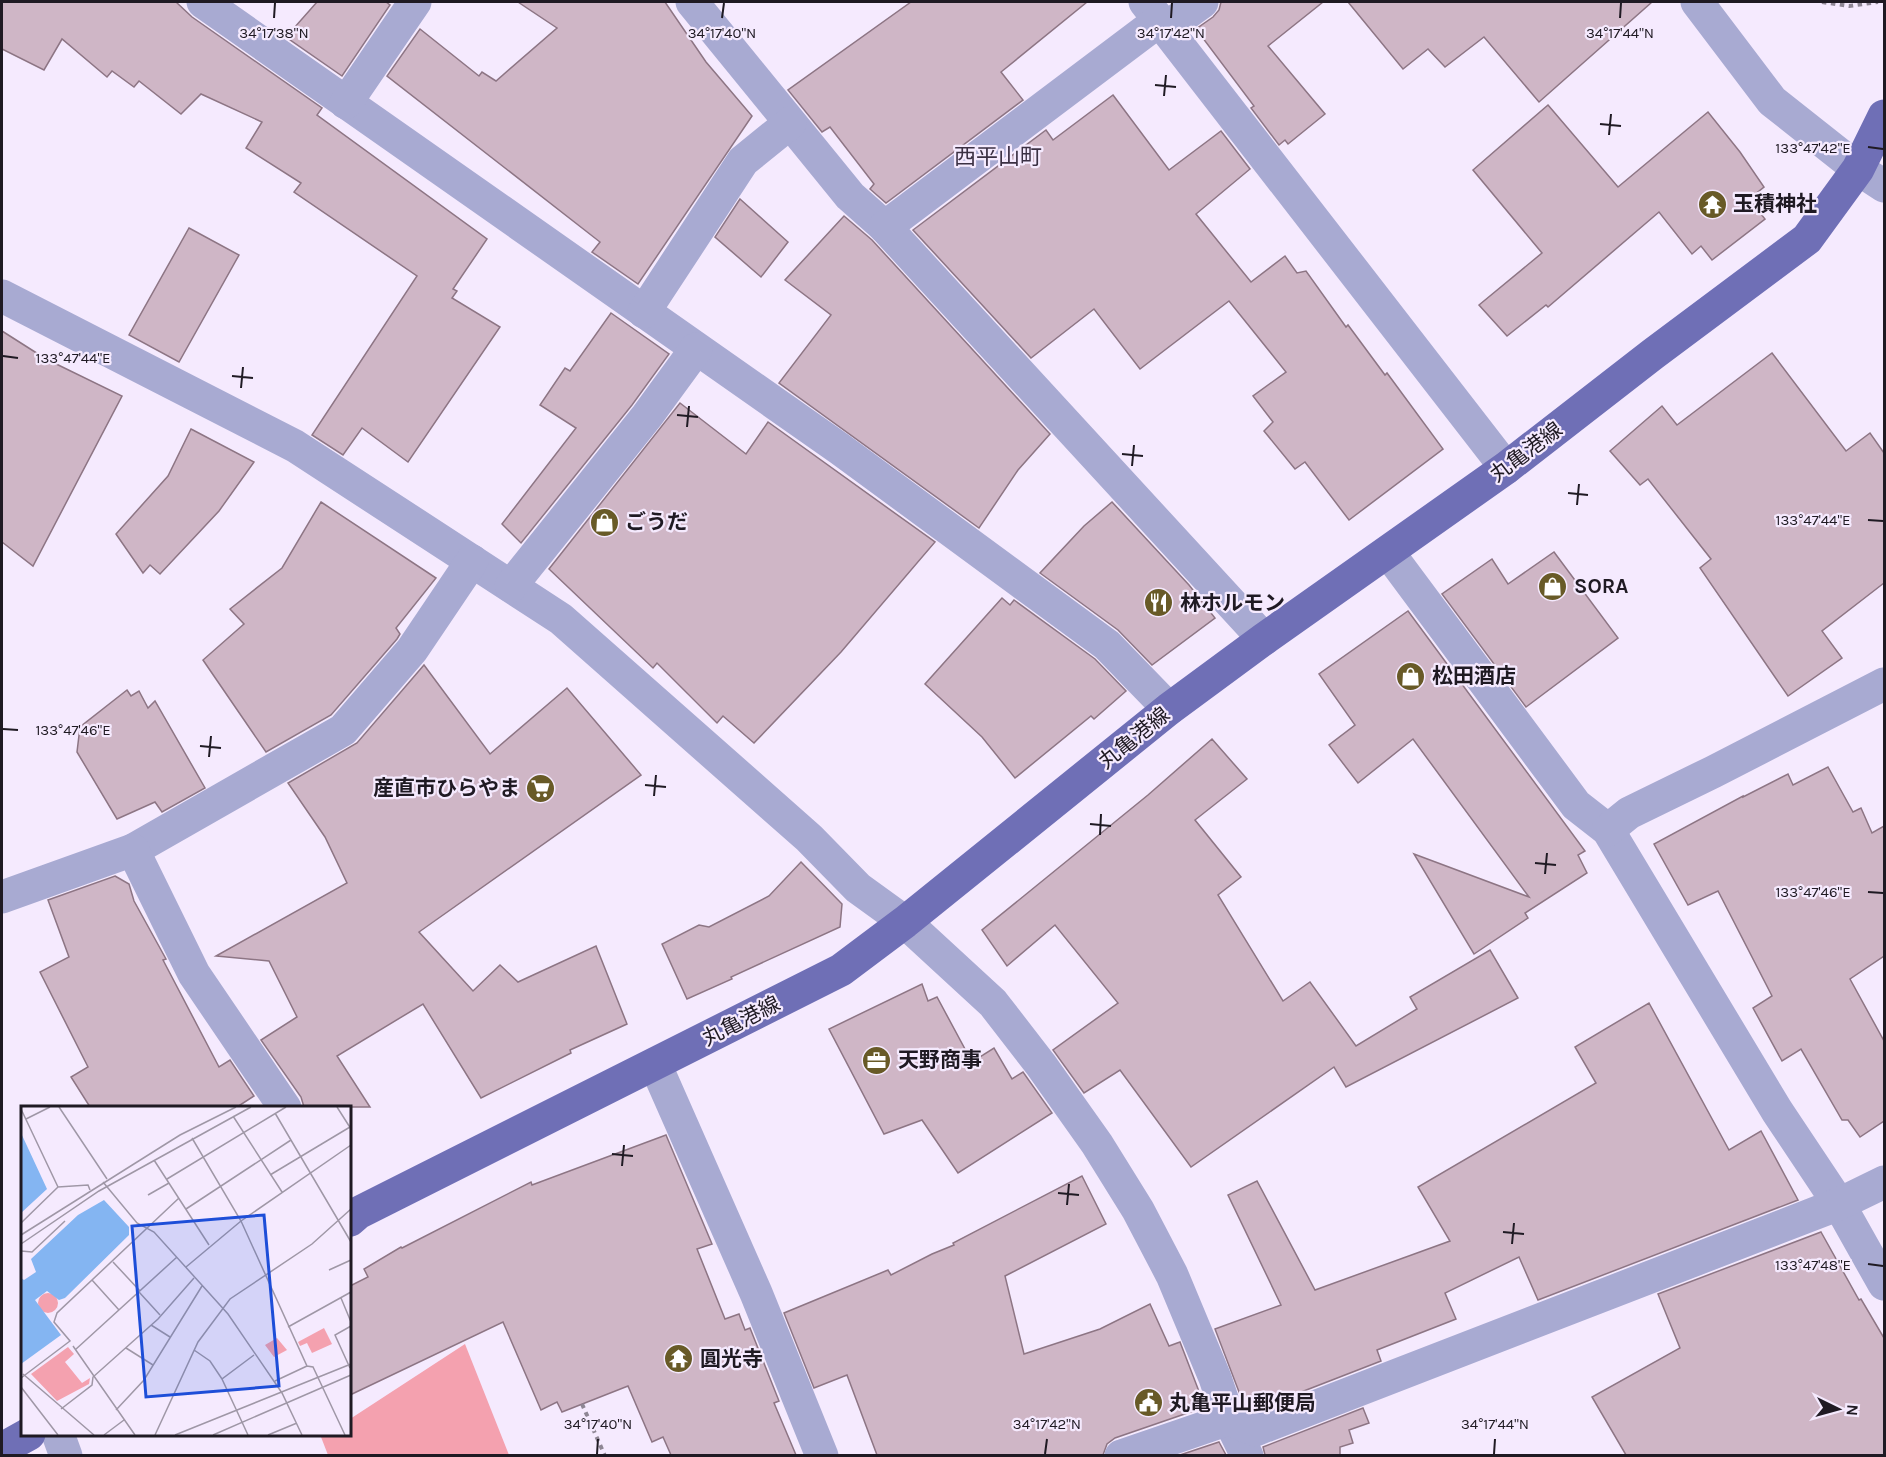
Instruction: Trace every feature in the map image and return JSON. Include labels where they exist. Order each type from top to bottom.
[{"type":"main road","name":"丸亀港線","points":[[1871,177],[1884,116]]},
{"type":"main road","name":"丸亀港線","points":[[352,1211],[655,1064],[841,970],[905,922],[1169,709],[1506,468],[1807,239],[1871,177],[1884,147]]},
{"type":"main road","points":[[2,1449],[26,1436]]},
{"type":"street","points":[[203,2],[840,449],[1107,645],[1169,709]]},
{"type":"street","points":[[346,103],[415,2]]},
{"type":"street","points":[[692,2],[850,196],[885,228],[1264,639]]},
{"type":"street","points":[[885,228],[1157,17],[1202,2]]},
{"type":"street","points":[[1697,2],[1772,101],[1871,177]]},
{"type":"street","points":[[1157,17],[1506,468]]},
{"type":"street","points":[[644,312],[743,161],[790,123]]},
{"type":"street","points":[[2,296],[295,446],[561,619],[809,838],[858,888],[905,922],[993,1003],[1041,1065],[1097,1144],[1138,1210],[1172,1275],[1215,1378],[1229,1419],[1247,1455]]},
{"type":"street","points":[[511,586],[647,416],[696,349]]},
{"type":"street","points":[[1388,552],[1576,805],[1608,830],[1777,1111],[1839,1204],[1884,1284]]},
{"type":"street","points":[[2,897],[132,850],[343,730],[412,650],[472,561]]},
{"type":"street","points":[[1608,830],[1629,813],[1884,684]]},
{"type":"street","points":[[132,850],[194,974],[284,1106]]},
{"type":"street","points":[[655,1064],[756,1293],[822,1455]]},
{"type":"street","points":[[1121,1455],[1229,1419],[1255,1430],[1839,1204],[1884,1182]]},
{"type":"street","points":[[59,1436],[66,1455]]},
{"type":"path","points":[[1822,2],[1849,6],[1878,2]]},
{"type":"path","points":[[582,1404],[605,1455]]},
{"type":"shaded area","points":[[465,1344],[509,1455],[328,1455],[321,1437],[351,1436],[351,1418]]},
{"type":"building","points":[[2,2],[176,2],[192,17],[322,108],[317,115],[487,239],[453,289],[457,291],[452,298],[500,327],[408,462],[362,428],[343,455],[312,435],[417,276],[294,192],[301,183],[246,148],[262,122],[201,94],[181,114],[139,81],[134,87],[112,71],[107,77],[62,39],[44,70],[2,49]]},
{"type":"building","points":[[317,2],[386,2],[390,5],[342,76],[286,37]]},
{"type":"building","points":[[518,2],[665,2],[706,62],[752,116],[638,284],[592,252],[600,242],[387,76],[420,29],[479,76],[482,72],[496,81],[557,28]]},
{"type":"building","points":[[911,2],[1087,2],[1001,72],[1023,100],[886,203],[870,189],[874,184],[830,127],[822,132],[788,90]]},
{"type":"building","points":[[1221,2],[1323,2],[1268,46],[1325,114],[1288,144],[1285,140],[1279,145],[1251,108],[1254,106],[1196,29],[1213,17],[1219,10]]},
{"type":"building","points":[[1348,2],[1652,2],[1539,102],[1484,37],[1445,67],[1428,49],[1403,69]]},
{"type":"building","points":[[1113,95],[1169,170],[1221,131],[1250,169],[1196,214],[1251,282],[1285,256],[1297,273],[1306,271],[1346,327],[1348,325],[1385,375],[1387,373],[1443,449],[1349,520],[1305,462],[1295,469],[1264,431],[1273,422],[1253,396],[1286,372],[1229,301],[1140,369],[1094,309],[1031,358],[913,230],[1046,130],[1053,140]]},
{"type":"building","points":[[1548,105],[1618,187],[1708,112],[1764,187],[1749,199],[1765,219],[1712,260],[1701,246],[1692,254],[1659,212],[1548,307],[1546,305],[1507,336],[1479,305],[1542,253],[1473,170]]},
{"type":"building","points":[[740,199],[788,242],[761,277],[715,237]]},
{"type":"building","points":[[844,216],[872,240],[1050,434],[1018,470],[979,528],[779,383],[831,315],[785,280]]},
{"type":"building","points":[[189,228],[239,255],[179,362],[129,335]]},
{"type":"building","points":[[611,313],[669,354],[632,405],[521,543],[502,524],[576,428],[540,405],[565,368],[570,371]]},
{"type":"building","points":[[2,331],[46,359],[122,396],[33,566],[2,542]]},
{"type":"building","points":[[1772,353],[1846,451],[1870,433],[1884,453],[1884,583],[1822,631],[1842,658],[1788,696],[1700,568],[1711,559],[1648,479],[1640,485],[1610,451],[1662,406],[1677,425]]},
{"type":"building","points":[[680,403],[746,454],[768,422],[935,542],[841,652],[754,743],[723,716],[717,723],[657,663],[653,668],[549,569]]},
{"type":"building","points":[[191,429],[254,462],[219,511],[160,574],[150,565],[143,573],[116,534],[168,476]]},
{"type":"building","points":[[321,502],[436,578],[396,628],[400,634],[397,639],[331,715],[266,752],[203,660],[244,624],[230,609],[282,568]]},
{"type":"building","points":[[1112,502],[1189,585],[1215,618],[1152,665],[1118,630],[1040,573],[1084,526]]},
{"type":"building","points":[[1554,552],[1618,638],[1526,707],[1442,594],[1492,559],[1508,584]]},
{"type":"building","points":[[1002,598],[1010,605],[1014,600],[1095,659],[1126,691],[1094,719],[1091,716],[1015,778],[982,737],[925,684]]},
{"type":"building","points":[[1408,611],[1585,851],[1578,855],[1587,873],[1525,913],[1528,918],[1474,954],[1414,854],[1529,897],[1413,739],[1358,783],[1329,745],[1355,725],[1319,674]]},
{"type":"building","points":[[424,665],[490,754],[567,688],[641,775],[419,932],[473,991],[500,965],[518,982],[596,946],[627,1024],[570,1050],[571,1053],[481,1098],[423,1004],[337,1056],[370,1107],[304,1106],[301,1097],[261,1040],[297,1017],[269,961],[216,956],[347,883],[325,837],[288,783],[357,743]]},
{"type":"building","points":[[127,690],[131,696],[139,691],[148,708],[155,701],[205,788],[162,812],[155,802],[117,819],[77,752],[80,727]]},
{"type":"building","points":[[1212,739],[1247,779],[1195,820],[1241,877],[1218,895],[1283,1001],[1310,982],[1356,1046],[1417,1009],[1410,997],[1490,950],[1518,998],[1346,1087],[1334,1067],[1191,1167],[1120,1070],[1084,1093],[1053,1050],[1118,1003],[1055,925],[1007,966],[982,930],[1148,795]]},
{"type":"building","points":[[1828,767],[1853,812],[1861,808],[1872,833],[1884,826],[1884,956],[1850,979],[1884,1041],[1884,1121],[1860,1137],[1848,1120],[1842,1120],[1801,1049],[1782,1061],[1753,1008],[1772,996],[1718,891],[1688,905],[1654,844],[1788,774],[1793,785]]},
{"type":"building","points":[[801,862],[842,904],[840,927],[687,999],[662,944],[699,925],[709,927],[769,896]]},
{"type":"building","points":[[115,876],[129,884],[134,901],[166,959],[163,960],[219,1067],[230,1060],[254,1096],[240,1106],[89,1106],[71,1077],[88,1067],[40,972],[69,957],[48,900]]},
{"type":"building","points":[[922,984],[928,1001],[937,997],[972,1062],[994,1048],[1012,1079],[1023,1072],[1052,1113],[958,1173],[922,1120],[884,1134],[829,1029]]},
{"type":"building","points":[[1649,1003],[1729,1150],[1761,1131],[1798,1200],[1538,1300],[1519,1257],[1445,1293],[1456,1319],[1377,1350],[1381,1361],[1255,1410],[1244,1405],[1215,1329],[1281,1305],[1228,1195],[1257,1181],[1315,1290],[1450,1241],[1418,1187],[1596,1083],[1575,1047]]},
{"type":"building","points":[[666,1135],[712,1244],[697,1249],[725,1319],[739,1314],[745,1330],[750,1328],[779,1401],[774,1403],[796,1455],[671,1455],[663,1437],[652,1442],[628,1386],[562,1412],[557,1402],[541,1410],[503,1322],[351,1395],[351,1286],[368,1277],[364,1269],[401,1247],[531,1182],[532,1185]]},
{"type":"building","points":[[1082,1176],[1106,1224],[1005,1276],[1024,1354],[1100,1329],[1150,1304],[1169,1346],[1180,1342],[1205,1407],[1115,1438],[1107,1444],[1103,1455],[877,1455],[847,1375],[814,1388],[784,1313],[888,1270],[891,1275],[954,1245],[953,1243]]},
{"type":"building","points":[[1821,1232],[1859,1300],[1861,1299],[1884,1338],[1884,1455],[1626,1455],[1592,1397],[1680,1348],[1658,1294]]},
{"type":"building","points":[[1363,1408],[1369,1423],[1349,1430],[1353,1443],[1340,1447],[1340,1455],[1265,1455],[1263,1447]]},
{"type":"building","points":[[1219,1442],[1226,1455],[1180,1455]]},
{"type":"place","name":"玉積神社","points":[[1712,204]]},
{"type":"place","name":"ごうだ","points":[[604,522]]},
{"type":"place","name":"SORA","points":[[1553,586]]},
{"type":"place","name":"林ホルモン","points":[[1159,603]]},
{"type":"place","name":"松田酒店","points":[[1411,676]]},
{"type":"place","name":"産直市ひらやま","points":[[541,788]]},
{"type":"place","name":"天野商事","points":[[877,1060]]},
{"type":"place","name":"圓光寺","points":[[679,1359]]},
{"type":"place","name":"丸亀平山郵便局","points":[[1148,1403]]},
{"type":"district","name":"西平山町","points":[[998,156]]}]
